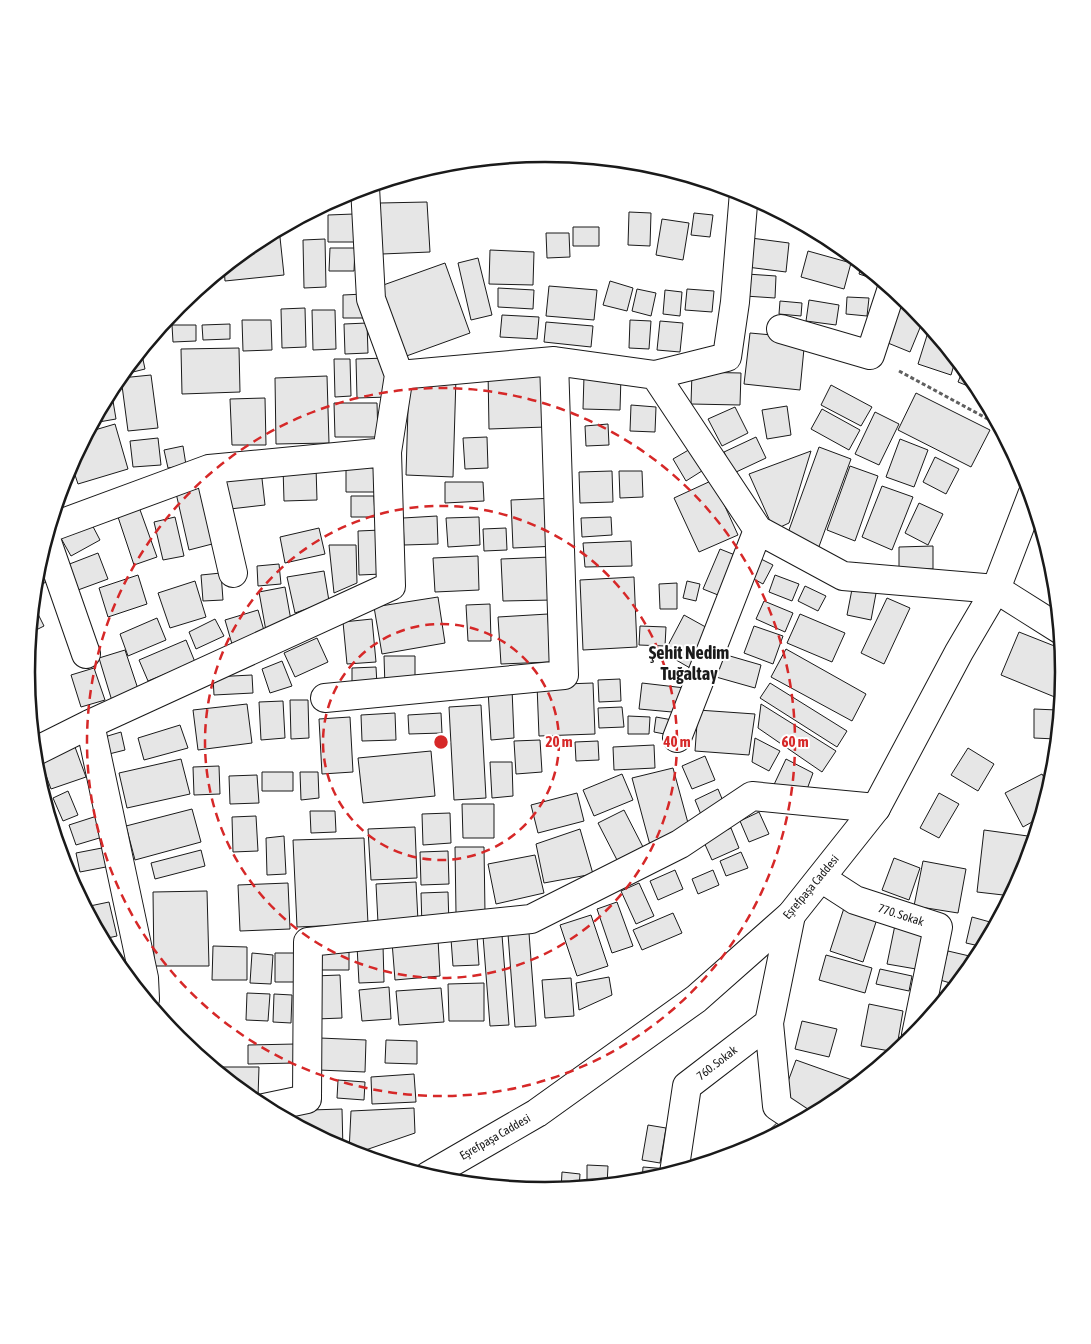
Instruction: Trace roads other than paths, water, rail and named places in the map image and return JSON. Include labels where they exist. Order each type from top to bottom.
[{"type":"street","points":[[41,749],[90,724],[391,586],[387,452],[399,374],[371,299],[365,195]]},
{"type":"street","points":[[399,374],[554,361],[655,374],[728,357],[735,302],[743,201]]},
{"type":"street","points":[[781,329],[870,355],[890,295]]},
{"type":"street","points":[[324,698],[564,675],[554,361]]},
{"type":"street","points":[[655,374],[758,530],[843,576],[996,589],[1054,625]]},
{"type":"street","points":[[57,525],[209,469],[387,452]]},
{"type":"street","points":[[209,469],[234,573]]},
{"type":"street","name":"Eşrefpaşa Caddesi","points":[[437,1171],[536,1113],[696,998],[791,915],[876,808],[958,652],[996,589],[1028,505]]},
{"type":"street","points":[[676,738],[758,530]]},
{"type":"street","points":[[50,550],[86,654]]},
{"type":"street","points":[[90,724],[144,978],[144,988]]},
{"type":"street","points":[[277,1105],[307,1099],[308,942],[531,919],[680,844],[752,796],[876,808]]},
{"type":"street","name":"770. Sokak","points":[[821,878],[855,900],[938,927],[919,1019]]},
{"type":"street","points":[[791,915],[769,1023],[777,1106],[794,1118]]},
{"type":"street","name":"760. Sokak","points":[[675,1166],[687,1086],[769,1023]]},
{"type":"district","name":"Şehit Nedim Tuğaltay","points":[[689,663]]}]
